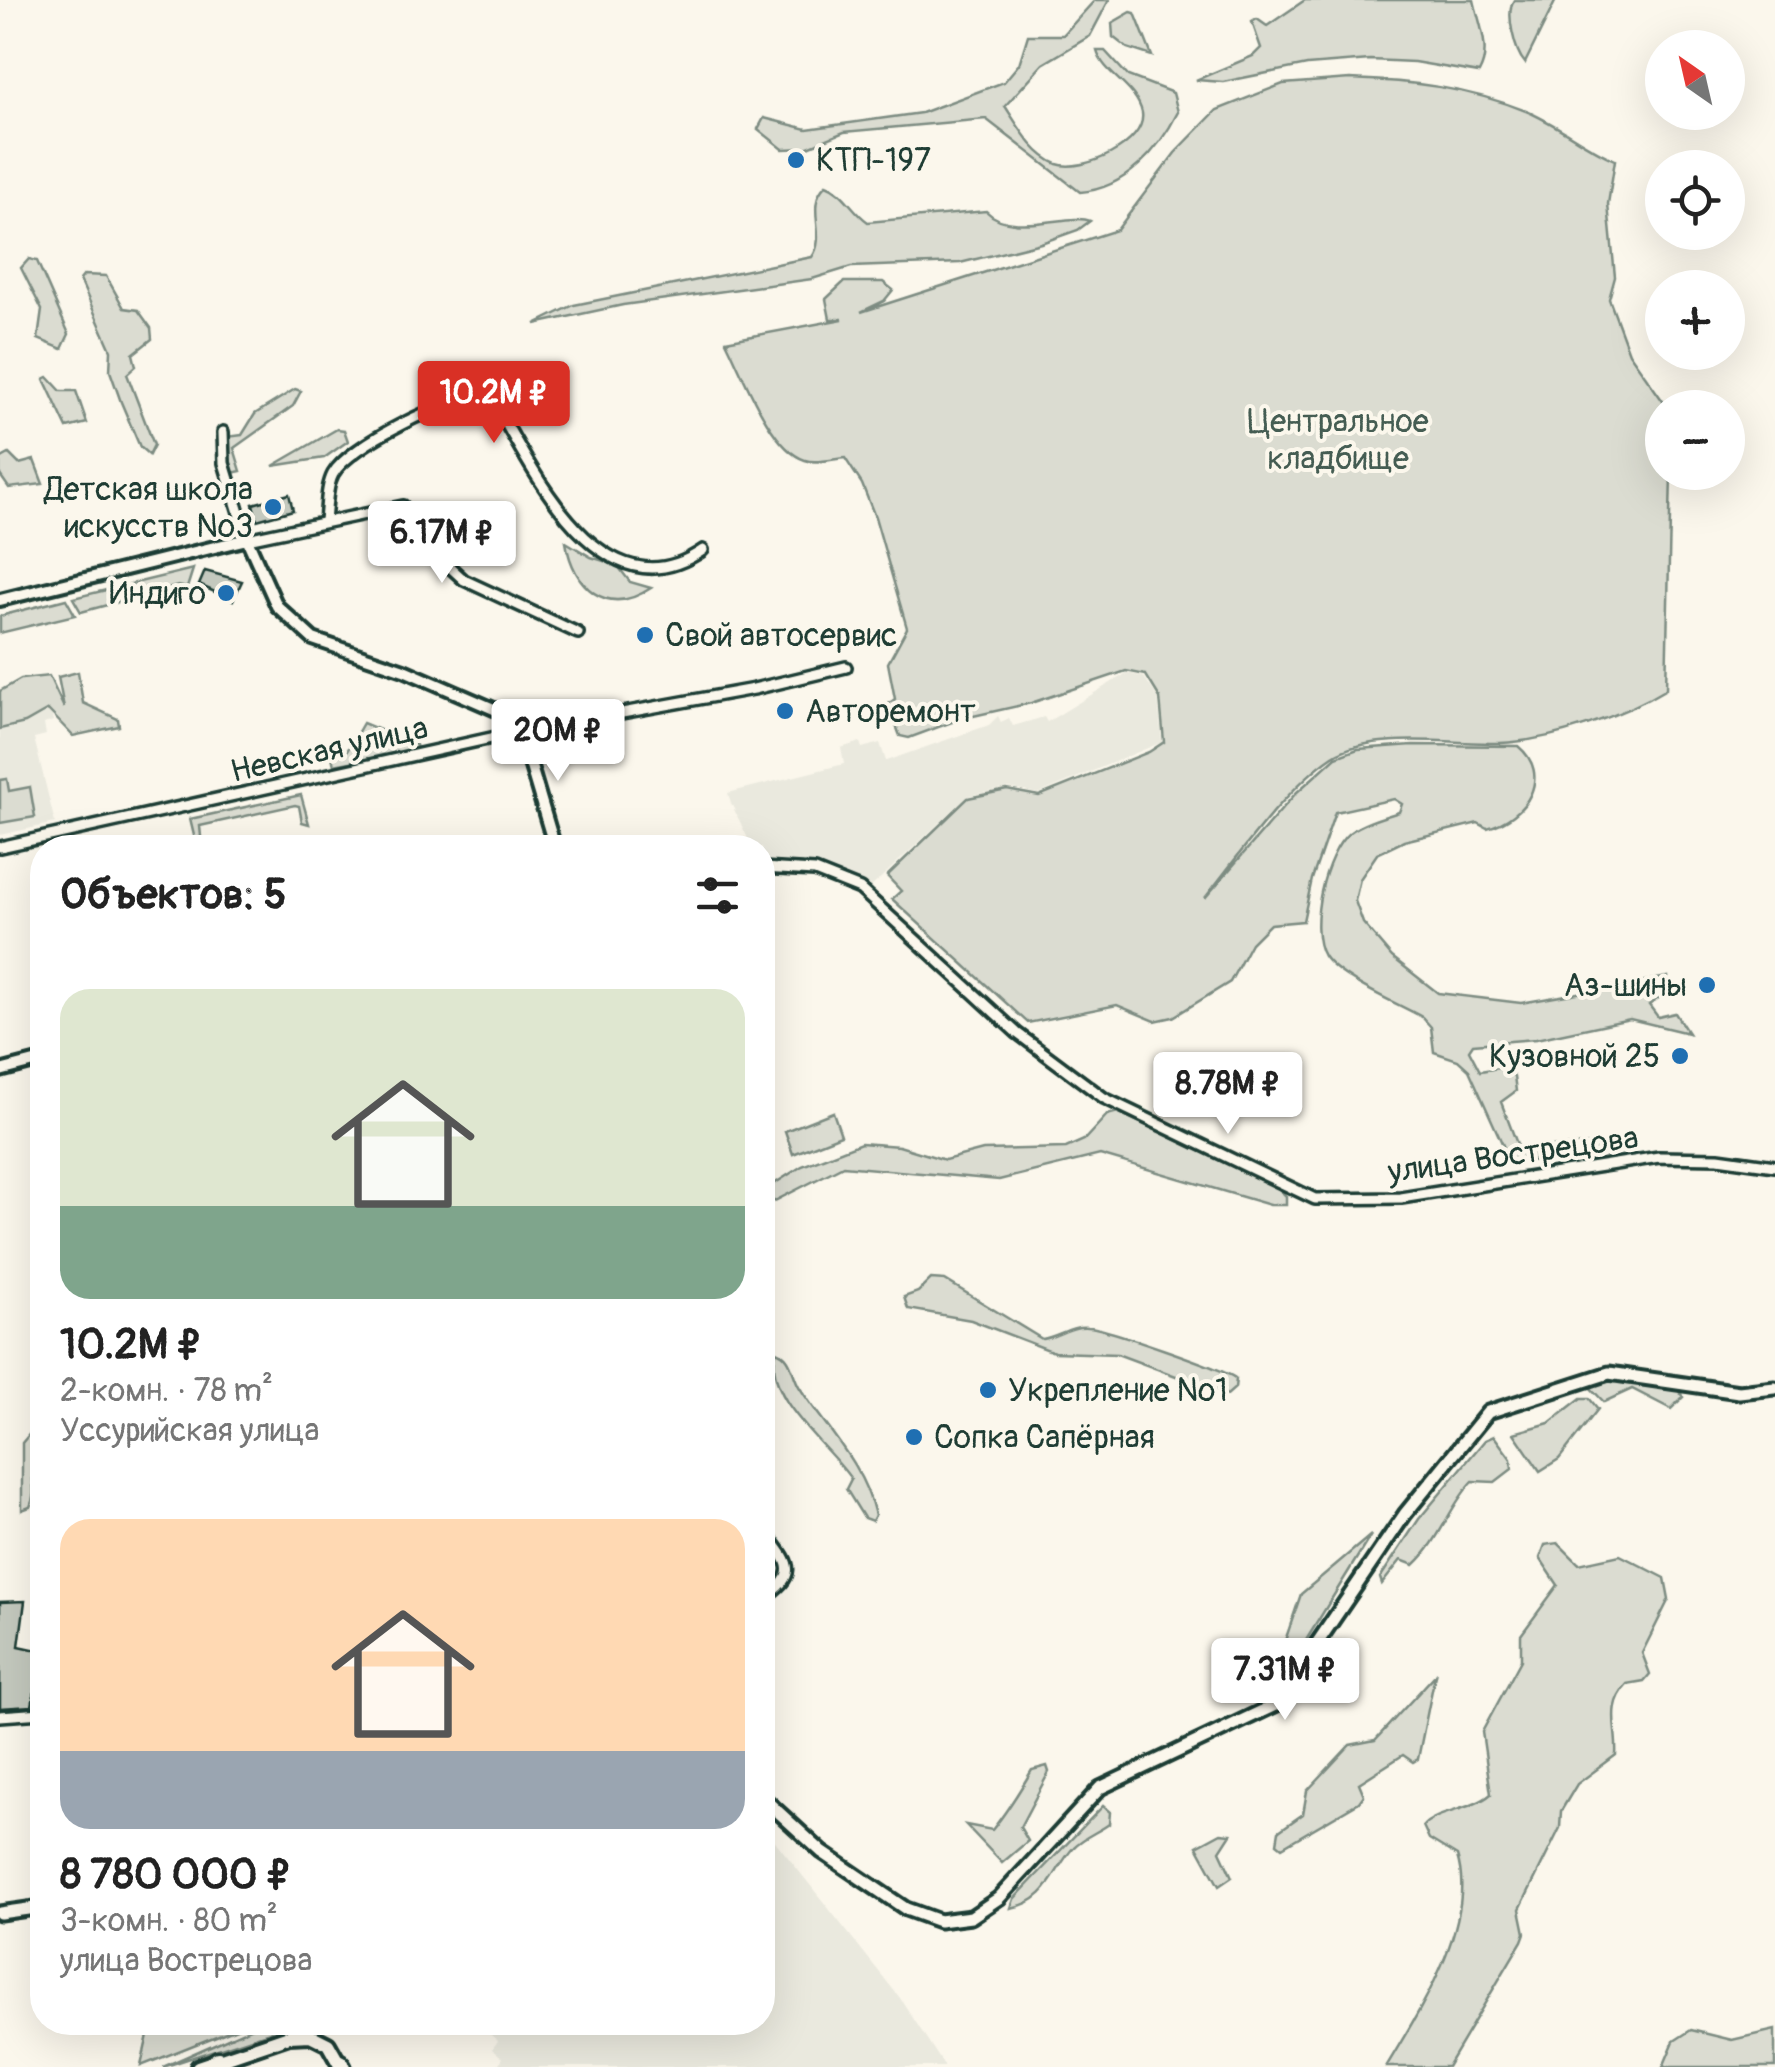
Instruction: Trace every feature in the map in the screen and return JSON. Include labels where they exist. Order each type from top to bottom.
[{"type":"main road","points":[[775,1810],[822,1852],[906,1909],[939,1921],[971,1917],[1007,1890],[1100,1788],[1274,1705],[1405,1514],[1488,1412],[1608,1373],[1738,1392],[1775,1388]]},
{"type":"main road","points":[[0,1913],[30,1909]]},
{"type":"main road","points":[[198,2067],[299,2035]]},
{"type":"main road","points":[[305,2035],[328,2044],[342,2065]]},
{"type":"street","points":[[325,520],[333,475],[348,456],[437,410],[478,394],[488,396],[547,497],[572,524],[627,563],[678,564],[704,550]]},
{"type":"street","points":[[223,432],[224,463],[247,539],[276,606],[313,639],[404,670],[503,714],[524,731],[552,835]]},
{"type":"street","points":[[0,600],[325,520],[406,506],[440,557],[464,580],[578,633]]},
{"type":"street","name":"Невская улица","points":[[54,835],[524,731],[754,689],[846,667]]},
{"type":"street","name":"Невская улица","points":[[0,847],[30,840]]},
{"type":"street","name":"улица Вострецова","points":[[775,869],[815,871],[860,889],[1017,1033],[1104,1098],[1316,1198],[1420,1195],[1659,1157],[1775,1166]]},
{"type":"street","points":[[0,1071],[30,1063]]},
{"type":"street","points":[[775,1544],[788,1564],[789,1574],[775,1591]]},
{"type":"street","points":[[0,1716],[30,1714]]},
{"type":"shaded area","points":[[1127,673],[1144,677],[1158,698],[1162,742],[1038,794],[1009,788],[968,796],[868,890],[817,865],[775,860],[775,835],[746,835],[728,793],[844,764],[841,748],[860,742],[862,748],[880,743],[886,761],[989,725],[998,716],[1001,722],[1009,718],[1013,726],[1044,717],[1047,722]]},
{"type":"shaded area","points":[[50,706],[53,721],[44,724],[46,735],[34,738],[55,823],[0,835],[0,718]]},
{"type":"shaded area","points":[[775,1841],[900,1998],[945,2067],[496,2067],[503,2058],[492,2049],[498,2041],[491,2035],[775,2035]]},
{"type":"green space","points":[[1095,0],[1109,0],[1090,36],[1043,64],[1005,106],[1041,154],[1068,166],[1111,154],[1141,124],[1139,104],[1097,51],[1105,51],[1128,76],[1173,93],[1178,112],[1161,140],[1139,165],[1112,184],[1080,192],[986,119],[844,132],[806,148],[783,149],[758,129],[764,118],[807,129],[921,113],[1004,82],[1019,64],[1028,35],[1063,35]]},
{"type":"green space","points":[[1305,0],[1474,0],[1483,37],[1483,64],[1479,73],[1414,62],[1370,60],[1307,65],[1223,82],[1196,80],[1253,56],[1261,48],[1252,22],[1257,19],[1267,26]]},
{"type":"green space","points":[[1514,0],[1556,0],[1525,63],[1512,32]]},
{"type":"green space","points":[[1135,13],[1152,56],[1127,48],[1113,37],[1112,23]]},
{"type":"green space","name":"Центральное кладбище","points":[[1350,79],[1440,87],[1505,103],[1538,116],[1615,160],[1608,204],[1615,277],[1609,299],[1629,353],[1655,390],[1645,390],[1645,490],[1671,490],[1666,689],[1608,717],[1542,738],[1500,743],[1391,741],[1349,748],[1333,756],[1299,785],[1205,898],[1296,793],[1336,757],[1358,749],[1413,745],[1518,746],[1534,770],[1534,782],[1531,794],[1514,815],[1487,828],[1478,823],[1404,841],[1377,854],[1360,879],[1355,901],[1363,923],[1392,957],[1438,993],[1521,1003],[1668,977],[1668,991],[1649,1005],[1658,1017],[1675,1013],[1688,1033],[1630,1019],[1536,1039],[1473,1044],[1469,1050],[1480,1071],[1504,1067],[1514,1076],[1516,1091],[1501,1102],[1519,1149],[1614,1143],[1625,1151],[1511,1163],[1469,1070],[1458,1060],[1434,1052],[1431,1027],[1422,1017],[1355,982],[1324,956],[1317,928],[1318,910],[1333,857],[1354,829],[1399,812],[1402,804],[1394,799],[1335,812],[1312,879],[1303,921],[1270,924],[1251,943],[1230,982],[1173,1017],[1155,1021],[1117,1005],[1028,1023],[892,899],[901,891],[887,876],[968,798],[1007,790],[1039,796],[1149,752],[1164,742],[1160,698],[1146,675],[1126,671],[1031,703],[960,719],[909,738],[900,736],[888,704],[895,699],[888,663],[907,628],[862,484],[845,458],[805,460],[780,441],[758,408],[726,341],[843,319],[830,319],[826,299],[844,282],[883,282],[893,290],[884,301],[861,312],[1117,230],[1175,153],[1217,110],[1283,84]]},
{"type":"green space","points":[[826,185],[868,222],[986,211],[1011,223],[1090,221],[1078,230],[1041,243],[960,263],[851,267],[812,279],[623,305],[535,324],[574,305],[812,257],[818,239],[817,202]]},
{"type":"green space","points":[[29,259],[37,261],[69,334],[62,349],[38,339],[42,310],[21,268]]},
{"type":"green space","points":[[84,275],[106,276],[124,308],[138,310],[151,328],[152,339],[133,354],[136,366],[127,374],[154,445],[149,455],[140,447],[121,402],[110,371],[111,350],[80,280]]},
{"type":"green space","points":[[48,377],[61,391],[76,391],[87,423],[67,428],[44,379]]},
{"type":"green space","points":[[295,389],[301,391],[293,406],[234,448],[241,471],[232,473],[227,437],[242,435],[255,414]]},
{"type":"green space","points":[[337,429],[344,430],[348,441],[324,458],[273,466]]},
{"type":"green space","points":[[9,454],[19,464],[34,460],[43,484],[9,488],[0,475],[0,459]]},
{"type":"green space","points":[[566,542],[591,557],[617,565],[630,582],[651,588],[620,600],[594,593],[576,572]]},
{"type":"green space","points":[[193,569],[187,588],[178,586],[81,612],[73,598]]},
{"type":"green space","points":[[66,599],[75,615],[0,633],[0,616]]},
{"type":"green space","points":[[78,672],[83,703],[118,719],[119,726],[73,736],[48,710],[25,723],[0,729],[0,691],[21,679],[49,676],[64,708],[58,677]]},
{"type":"green space","points":[[363,723],[416,745],[417,750],[334,765],[332,757],[347,751]]},
{"type":"green space","points":[[7,779],[9,791],[30,787],[35,817],[0,823],[0,780]]},
{"type":"green space","points":[[301,795],[309,824],[302,822],[299,806],[295,805],[200,826],[201,835],[194,835],[190,819]]},
{"type":"green space","points":[[833,1112],[841,1135],[793,1154],[785,1131]]},
{"type":"green space","points":[[1118,1112],[1278,1188],[1286,1196],[1286,1205],[1270,1205],[1100,1155],[999,1180],[843,1166],[775,1201],[775,1183],[802,1166],[861,1143],[899,1146],[945,1160],[983,1150],[1066,1148],[1084,1140],[1107,1115]]},
{"type":"green space","points":[[931,1279],[945,1280],[1042,1339],[1076,1328],[1098,1329],[1229,1374],[1236,1379],[1235,1388],[1227,1395],[1117,1354],[1054,1352],[971,1320],[908,1309],[904,1297],[918,1292]]},
{"type":"green space","points":[[776,1351],[789,1362],[800,1388],[853,1463],[875,1515],[872,1521],[864,1518],[846,1489],[851,1479],[788,1403],[779,1386]]},
{"type":"green space","points":[[1617,1380],[1675,1386],[1683,1397],[1671,1409],[1632,1389],[1604,1402],[1588,1385]]},
{"type":"green space","points":[[1581,1398],[1589,1398],[1598,1409],[1559,1459],[1540,1471],[1514,1433],[1549,1423]]},
{"type":"green space","points":[[30,1433],[30,1507],[22,1510],[22,1443]]},
{"type":"green space","points":[[1494,1436],[1511,1459],[1512,1469],[1495,1482],[1473,1481],[1423,1555],[1414,1565],[1401,1560],[1382,1584],[1380,1578],[1419,1519],[1485,1440]]},
{"type":"green space","points":[[1371,1535],[1292,1663],[1288,1668],[1280,1666],[1274,1656],[1286,1638],[1301,1594]]},
{"type":"green space","points":[[1558,1543],[1579,1564],[1620,1555],[1665,1578],[1669,1599],[1642,1653],[1650,1674],[1644,1681],[1627,1684],[1620,1693],[1614,1710],[1616,1755],[1577,1784],[1561,1811],[1560,1828],[1520,1909],[1525,1933],[1522,1941],[1447,2067],[1386,2067],[1441,1966],[1459,1909],[1461,1882],[1457,1856],[1429,1839],[1423,1826],[1491,1794],[1482,1732],[1521,1660],[1521,1635],[1558,1585],[1540,1558],[1545,1545]]},
{"type":"green space","points":[[1435,1675],[1418,1759],[1413,1762],[1403,1755],[1359,1783],[1364,1795],[1359,1802],[1282,1847],[1277,1843],[1279,1831],[1303,1814],[1307,1791],[1350,1745],[1375,1740]]},
{"type":"green space","points":[[1047,1766],[1049,1772],[1020,1827],[1028,1841],[1002,1863],[966,1825],[992,1830],[1032,1770]]},
{"type":"green space","points":[[1103,1806],[1110,1812],[1109,1824],[1074,1847],[1034,1899],[1011,1908],[1014,1899]]},
{"type":"green space","points":[[1221,1833],[1231,1834],[1220,1851],[1232,1877],[1219,1886],[1197,1846]]},
{"type":"green space","points":[[1691,2030],[1732,2040],[1775,2030],[1775,2067],[1663,2067],[1674,2041]]},
{"type":"green space","points":[[148,2035],[219,2035],[141,2066]]},
{"type":"green space","points":[[235,2035],[260,2035],[163,2067]]},
{"type":"building","name":"Детская школа искусcтв №3","points":[[289,494],[293,510],[257,520],[253,504]]},
{"type":"building","name":"Индиго","points":[[205,571],[242,581],[233,600],[199,585]]},
{"type":"building","points":[[25,1601],[19,1646],[30,1648],[30,1706],[0,1708],[0,1602]]},
{"type":"place","name":"КТП-197","points":[[796,160]]},
{"type":"place","name":"Детская школа искусcтв №3","points":[[273,507]]},
{"type":"place","name":"Индиго","points":[[226,593]]},
{"type":"place","name":"Свой автосервис","points":[[645,635]]},
{"type":"place","name":"Авторемонт","points":[[785,711]]},
{"type":"place","name":"Аз-шины","points":[[1707,985]]},
{"type":"place","name":"Кузовной 25","points":[[1680,1056]]},
{"type":"place","name":"Укрепление №1","points":[[988,1390]]},
{"type":"place","name":"Сопка Сапёрная","points":[[914,1437]]}]
